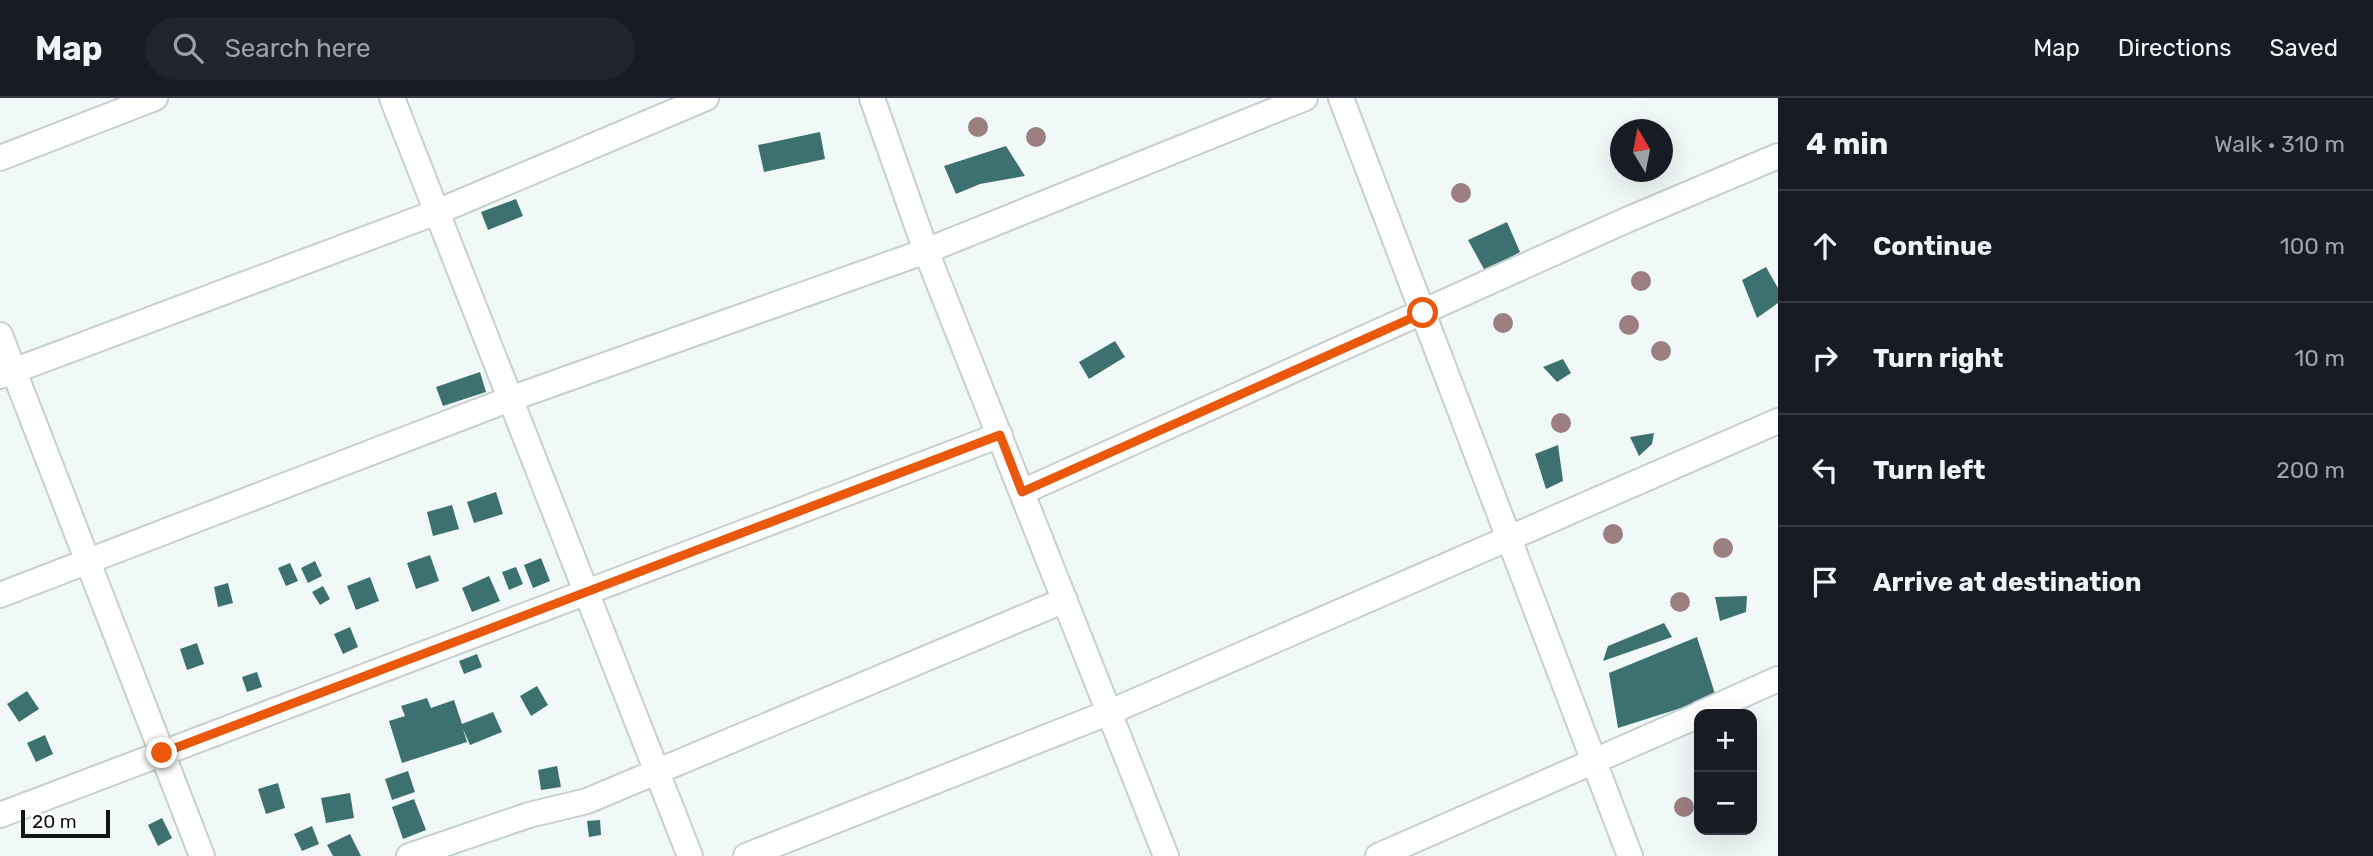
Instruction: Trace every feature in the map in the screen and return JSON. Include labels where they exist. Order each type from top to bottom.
[{"type":"street","points":[[0,158],[155,98]]},
{"type":"street","points":[[393,98],[690,856]]},
{"type":"street","points":[[7,373],[437,212],[706,98]]},
{"type":"street","points":[[872,98],[926,251],[1167,856]]},
{"type":"street","points":[[0,595],[510,399],[926,251],[1305,98]]},
{"type":"street","points":[[1341,98],[1630,856]]},
{"type":"street","points":[[1022,492],[1629,219],[1778,156]]},
{"type":"street","points":[[0,335],[7,373],[88,561],[202,856]]},
{"type":"street","points":[[746,856],[1110,712],[1508,536],[1778,421]]},
{"type":"street","points":[[0,815],[1000,435]]},
{"type":"street","points":[[409,856],[529,814],[587,801],[1065,600]]},
{"type":"street","points":[[1711,709],[1778,679]]},
{"type":"street","points":[[1378,856],[1694,717]]},
{"type":"building","points":[[820,132],[825,159],[764,172],[758,145]]},
{"type":"building","points":[[1006,146],[1025,176],[980,184],[956,194],[944,166]]},
{"type":"building","points":[[516,199],[523,216],[488,230],[481,212]]},
{"type":"building","points":[[1507,222],[1520,252],[1485,271],[1468,240]]},
{"type":"building","points":[[1766,267],[1778,288],[1778,303],[1757,318],[1742,280]]},
{"type":"building","points":[[1115,341],[1125,357],[1089,379],[1079,362]]},
{"type":"building","points":[[1563,359],[1571,373],[1557,382],[1543,367]]},
{"type":"building","points":[[480,372],[486,392],[443,406],[436,387]]},
{"type":"building","points":[[1654,433],[1652,444],[1639,456],[1630,437]]},
{"type":"building","points":[[1558,445],[1563,481],[1546,489],[1535,454]]},
{"type":"building","points":[[496,492],[503,514],[474,523],[467,502]]},
{"type":"building","points":[[452,505],[459,529],[433,536],[427,512]]},
{"type":"building","points":[[430,555],[439,581],[416,589],[407,563]]},
{"type":"building","points":[[541,558],[550,581],[533,588],[524,565]]},
{"type":"building","points":[[315,561],[322,576],[308,583],[301,568]]},
{"type":"building","points":[[290,563],[298,581],[286,586],[278,568]]},
{"type":"building","points":[[516,567],[523,584],[509,590],[502,572]]},
{"type":"building","points":[[489,576],[500,601],[472,612],[462,588]]},
{"type":"building","points":[[370,577],[379,601],[356,610],[347,586]]},
{"type":"building","points":[[228,583],[233,603],[218,607],[214,587]]},
{"type":"building","points":[[323,586],[330,599],[320,605],[312,592]]},
{"type":"building","points":[[1747,596],[1746,612],[1720,621],[1715,597]]},
{"type":"building","points":[[1664,623],[1672,637],[1603,661],[1608,646]]},
{"type":"building","points":[[350,627],[358,647],[343,654],[334,634]]},
{"type":"building","points":[[1697,637],[1716,697],[1618,728],[1609,673]]},
{"type":"building","points":[[197,643],[204,664],[187,670],[180,649]]},
{"type":"building","points":[[477,654],[482,667],[464,674],[459,661]]},
{"type":"building","points":[[257,672],[262,687],[247,692],[242,677]]},
{"type":"building","points":[[537,686],[548,705],[531,716],[520,696]]},
{"type":"building","points":[[27,691],[39,709],[19,722],[7,704]]},
{"type":"building","points":[[427,698],[431,708],[454,700],[462,724],[493,712],[502,732],[470,745],[463,729],[467,742],[402,763],[389,721],[405,716],[401,706]]},
{"type":"building","points":[[45,735],[53,754],[36,762],[27,743]]},
{"type":"building","points":[[557,766],[561,787],[541,790],[538,770]]},
{"type":"building","points":[[408,771],[415,792],[392,800],[385,779]]},
{"type":"building","points":[[278,783],[285,808],[266,814],[258,789]]},
{"type":"building","points":[[350,793],[354,818],[326,823],[321,798]]},
{"type":"building","points":[[414,799],[426,830],[403,839],[392,807]]},
{"type":"building","points":[[162,818],[172,838],[158,846],[148,825]]},
{"type":"building","points":[[600,820],[601,835],[589,837],[587,821]]},
{"type":"building","points":[[312,826],[319,844],[302,851],[294,834]]},
{"type":"building","points":[[350,834],[361,856],[333,856],[327,845]]},
{"type":"route","points":[[162,753],[1000,435],[1022,492],[1423,313]]}]
